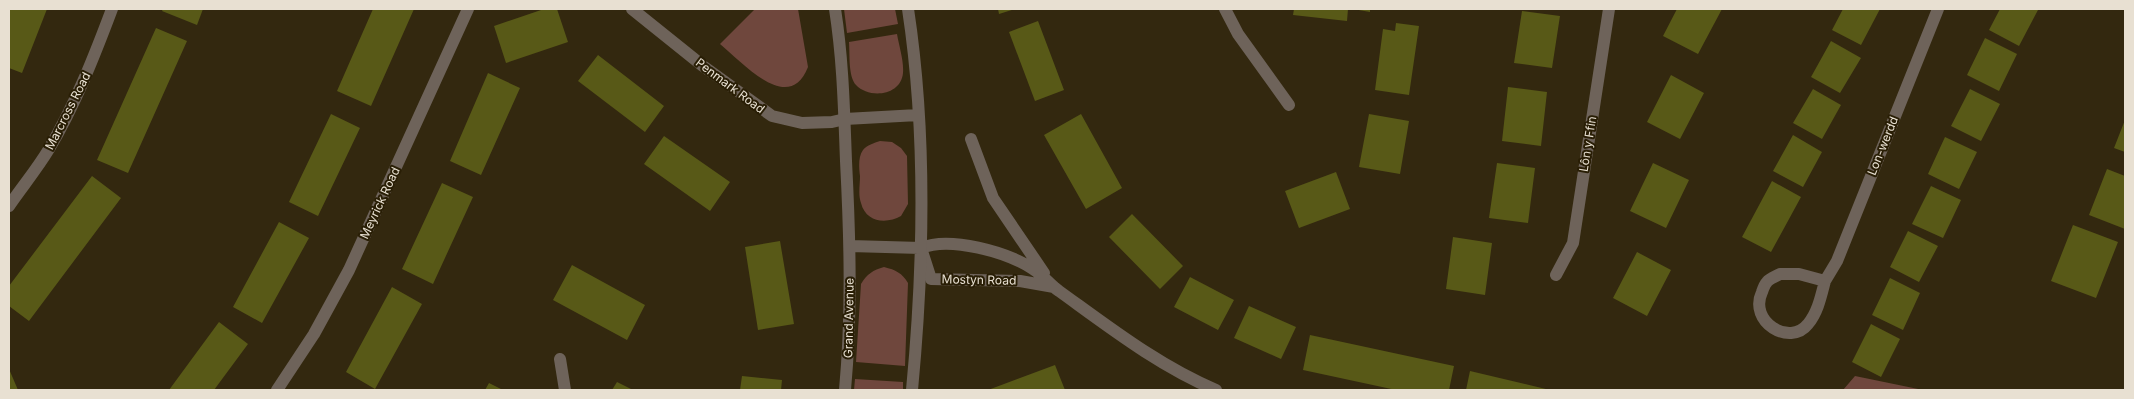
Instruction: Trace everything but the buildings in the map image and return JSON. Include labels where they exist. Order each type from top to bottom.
[{"type":"street","name":"Marcross Road","points":[[9,206],[48,150],[71,108],[93,62],[112,9]]},
{"type":"street","name":"Meyrick Road","points":[[277,390],[314,334],[349,270],[468,9]]},
{"type":"street","name":"Penmark Road","points":[[632,9],[710,72],[772,116],[802,122],[832,122],[845,119]]},
{"type":"street","name":"Grand Avenue","points":[[835,9],[842,49],[850,246],[849,325],[845,390]]},
{"type":"street","points":[[908,9],[918,115],[921,248],[912,390]]},
{"type":"street","points":[[1225,9],[1238,34],[1288,104]]},
{"type":"street","name":"Lôn y Ffin","points":[[1556,276],[1573,243],[1609,9]]},
{"type":"street","name":"Lon-werdd","points":[[1825,281],[1837,261],[1938,9]]},
{"type":"street","points":[[845,119],[918,115]]},
{"type":"street","name":"Mostyn Road","points":[[971,139],[993,198],[1054,287]]},
{"type":"street","name":"Mostyn Road","points":[[1054,287],[1020,281],[931,279],[921,248],[932,243],[988,250],[1012,258],[1034,270],[1054,287],[1159,360],[1216,390]]},
{"type":"street","points":[[850,246],[921,248]]},
{"type":"street","points":[[1780,274],[1799,274],[1825,281],[1818,306],[1807,326],[1794,333],[1780,331],[1767,325],[1759,312],[1759,298],[1767,282],[1780,274]]},
{"type":"street","points":[[560,359],[565,390]]},
{"type":"shaded area","points":[[755,9],[798,9],[808,67],[800,81],[789,87],[778,86],[765,81],[720,44]]},
{"type":"shaded area","points":[[844,9],[895,9],[898,24],[847,33]]},
{"type":"shaded area","points":[[897,34],[903,73],[897,87],[884,93],[876,93],[869,92],[856,85],[853,81],[850,65],[849,42]]},
{"type":"shaded area","points":[[880,141],[892,142],[901,148],[907,156],[908,204],[901,216],[884,221],[867,215],[861,203],[859,193],[861,153],[866,147]]},
{"type":"shaded area","points":[[884,267],[898,272],[908,283],[905,366],[856,362],[861,284],[871,273]]},
{"type":"shaded area","points":[[1855,376],[1923,390],[1843,390]]},
{"type":"shaded area","points":[[855,379],[903,382],[903,390],[854,390]]}]
